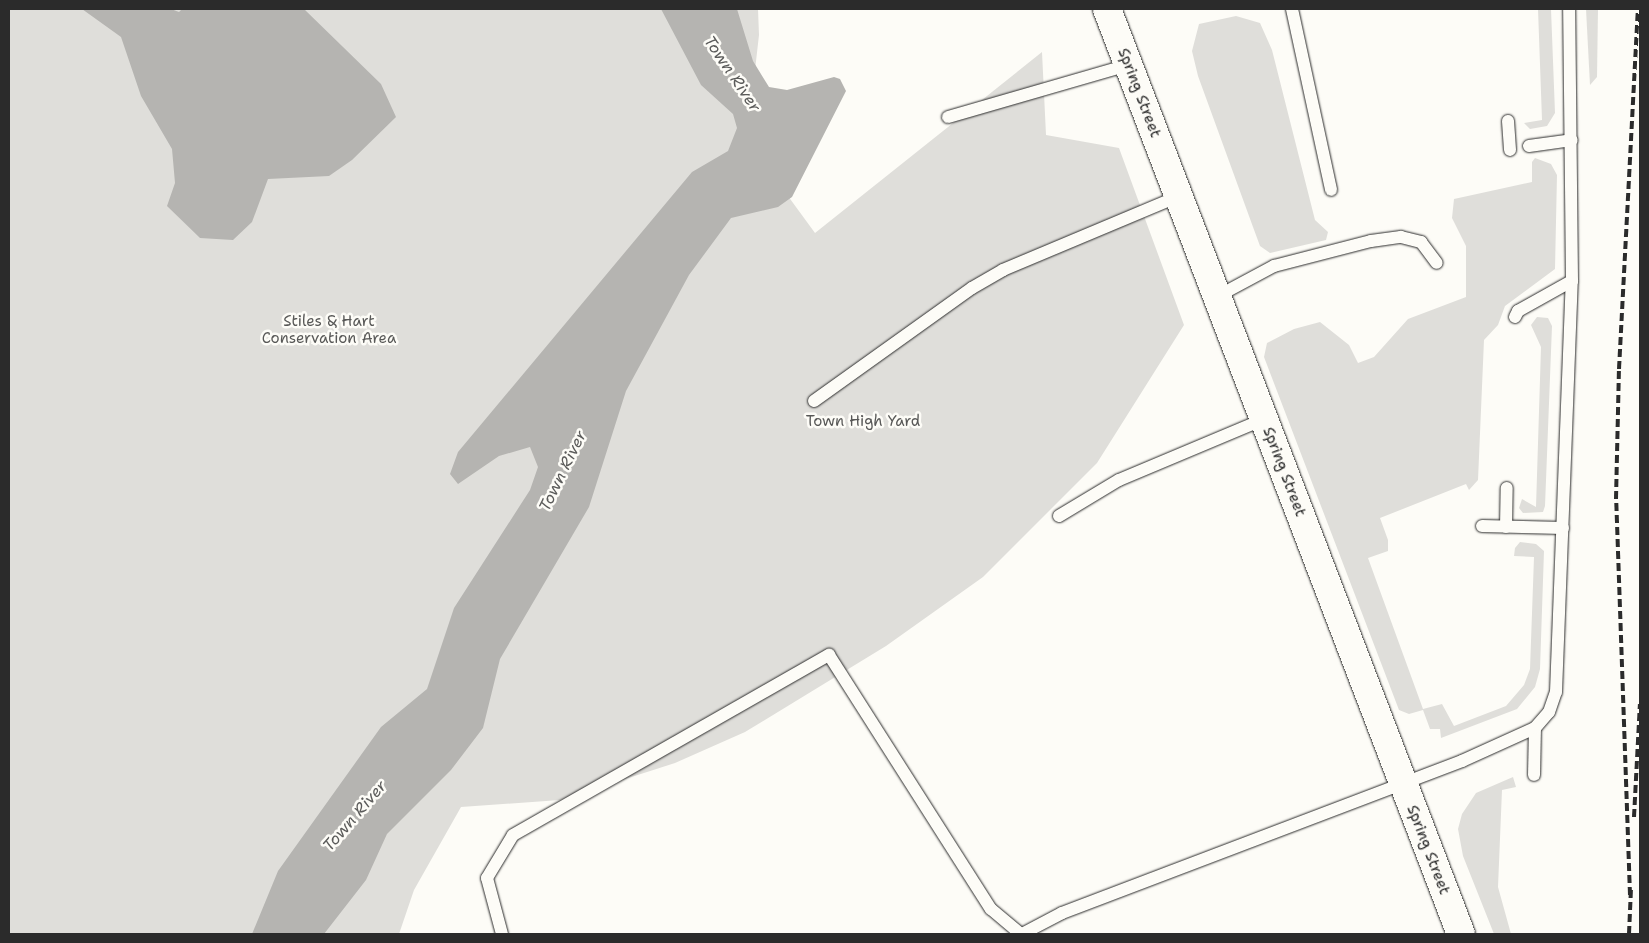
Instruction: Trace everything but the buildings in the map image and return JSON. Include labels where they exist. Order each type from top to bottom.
[{"type":"street","name":"Spring Street","points":[[1107,9],[1460,934]]},
{"type":"lane","points":[[1292,9],[1331,190]]},
{"type":"lane","points":[[502,934],[488,878],[513,835],[829,656],[991,909],[1021,934],[1062,913],[1403,786],[1535,728],[1549,712],[1556,692],[1572,281],[1572,140],[1569,9]]},
{"type":"lane","points":[[948,117],[1128,65]]},
{"type":"lane","points":[[1508,121],[1510,150]]},
{"type":"lane","points":[[1529,146],[1572,140]]},
{"type":"lane","points":[[814,401],[995,275],[1179,196]]},
{"type":"lane","points":[[1218,296],[1274,266],[1371,241],[1401,237],[1420,242],[1437,263]]},
{"type":"lane","points":[[1515,317],[1518,311],[1572,281]]},
{"type":"lane","points":[[1059,516],[1118,480],[1264,420]]},
{"type":"lane","points":[[1506,527],[1507,488]]},
{"type":"lane","points":[[1482,526],[1563,528]]},
{"type":"lane","points":[[1534,775],[1535,728]]},
{"type":"green space","name":"Stiles & Hart Conservation Area","points":[[9,9],[758,9],[759,35],[747,140],[815,233],[1042,52],[1046,135],[1119,148],[1184,325],[1097,463],[983,577],[886,646],[745,732],[675,763],[560,800],[461,807],[414,890],[399,934],[9,934]]},
{"type":"green space","points":[[1538,9],[1551,9],[1555,113],[1547,126],[1530,129],[1524,123],[1542,120]]},
{"type":"green space","points":[[1586,9],[1598,9],[1597,77],[1590,85]]},
{"type":"green space","points":[[1236,16],[1260,23],[1272,50],[1315,220],[1328,232],[1326,240],[1270,253],[1260,246],[1198,76],[1192,51],[1199,24]]},
{"type":"green space","points":[[1535,158],[1551,164],[1557,175],[1555,269],[1505,306],[1498,325],[1484,340],[1478,480],[1469,490],[1466,484],[1380,518],[1388,540],[1388,551],[1368,558],[1423,709],[1442,704],[1454,726],[1506,706],[1524,685],[1530,669],[1534,557],[1514,556],[1515,548],[1520,542],[1536,544],[1544,551],[1540,669],[1535,687],[1517,709],[1441,738],[1440,729],[1430,729],[1423,710],[1409,714],[1399,710],[1264,357],[1267,343],[1294,329],[1320,322],[1349,345],[1358,363],[1374,357],[1408,319],[1466,297],[1466,246],[1452,218],[1454,199],[1532,182],[1532,162]]},
{"type":"green space","points":[[1537,317],[1548,318],[1552,326],[1545,506],[1543,512],[1523,513],[1519,508],[1522,499],[1536,507],[1541,347],[1531,325]]},
{"type":"green space","points":[[1513,777],[1516,787],[1502,790],[1498,887],[1511,934],[1494,934],[1463,856],[1458,829],[1462,814],[1476,793]]},
{"type":"water","points":[[82,9],[171,9],[179,12],[182,9],[304,9],[381,84],[396,117],[352,160],[329,176],[268,179],[252,222],[233,240],[200,238],[167,206],[175,183],[172,149],[141,96],[121,37]]},
{"type":"water","name":"Town River","points":[[661,9],[737,9],[753,61],[769,87],[787,90],[834,77],[840,79],[846,91],[792,197],[778,207],[731,218],[689,275],[626,391],[589,507],[500,659],[483,728],[451,770],[387,834],[366,880],[324,934],[252,934],[278,871],[381,727],[427,689],[454,608],[530,490],[538,467],[530,447],[499,456],[458,484],[450,474],[458,452],[692,172],[728,151],[737,128],[733,114],[701,85]]},
{"type":"railway","points":[[1630,895],[1616,499],[1619,369],[1638,9]]},
{"type":"railway","points":[[1634,817],[1640,704]]},
{"type":"railway","points":[[1629,934],[1631,889]]},
{"type":"park label","name":"Town High Yard","points":[[863,422]]}]
